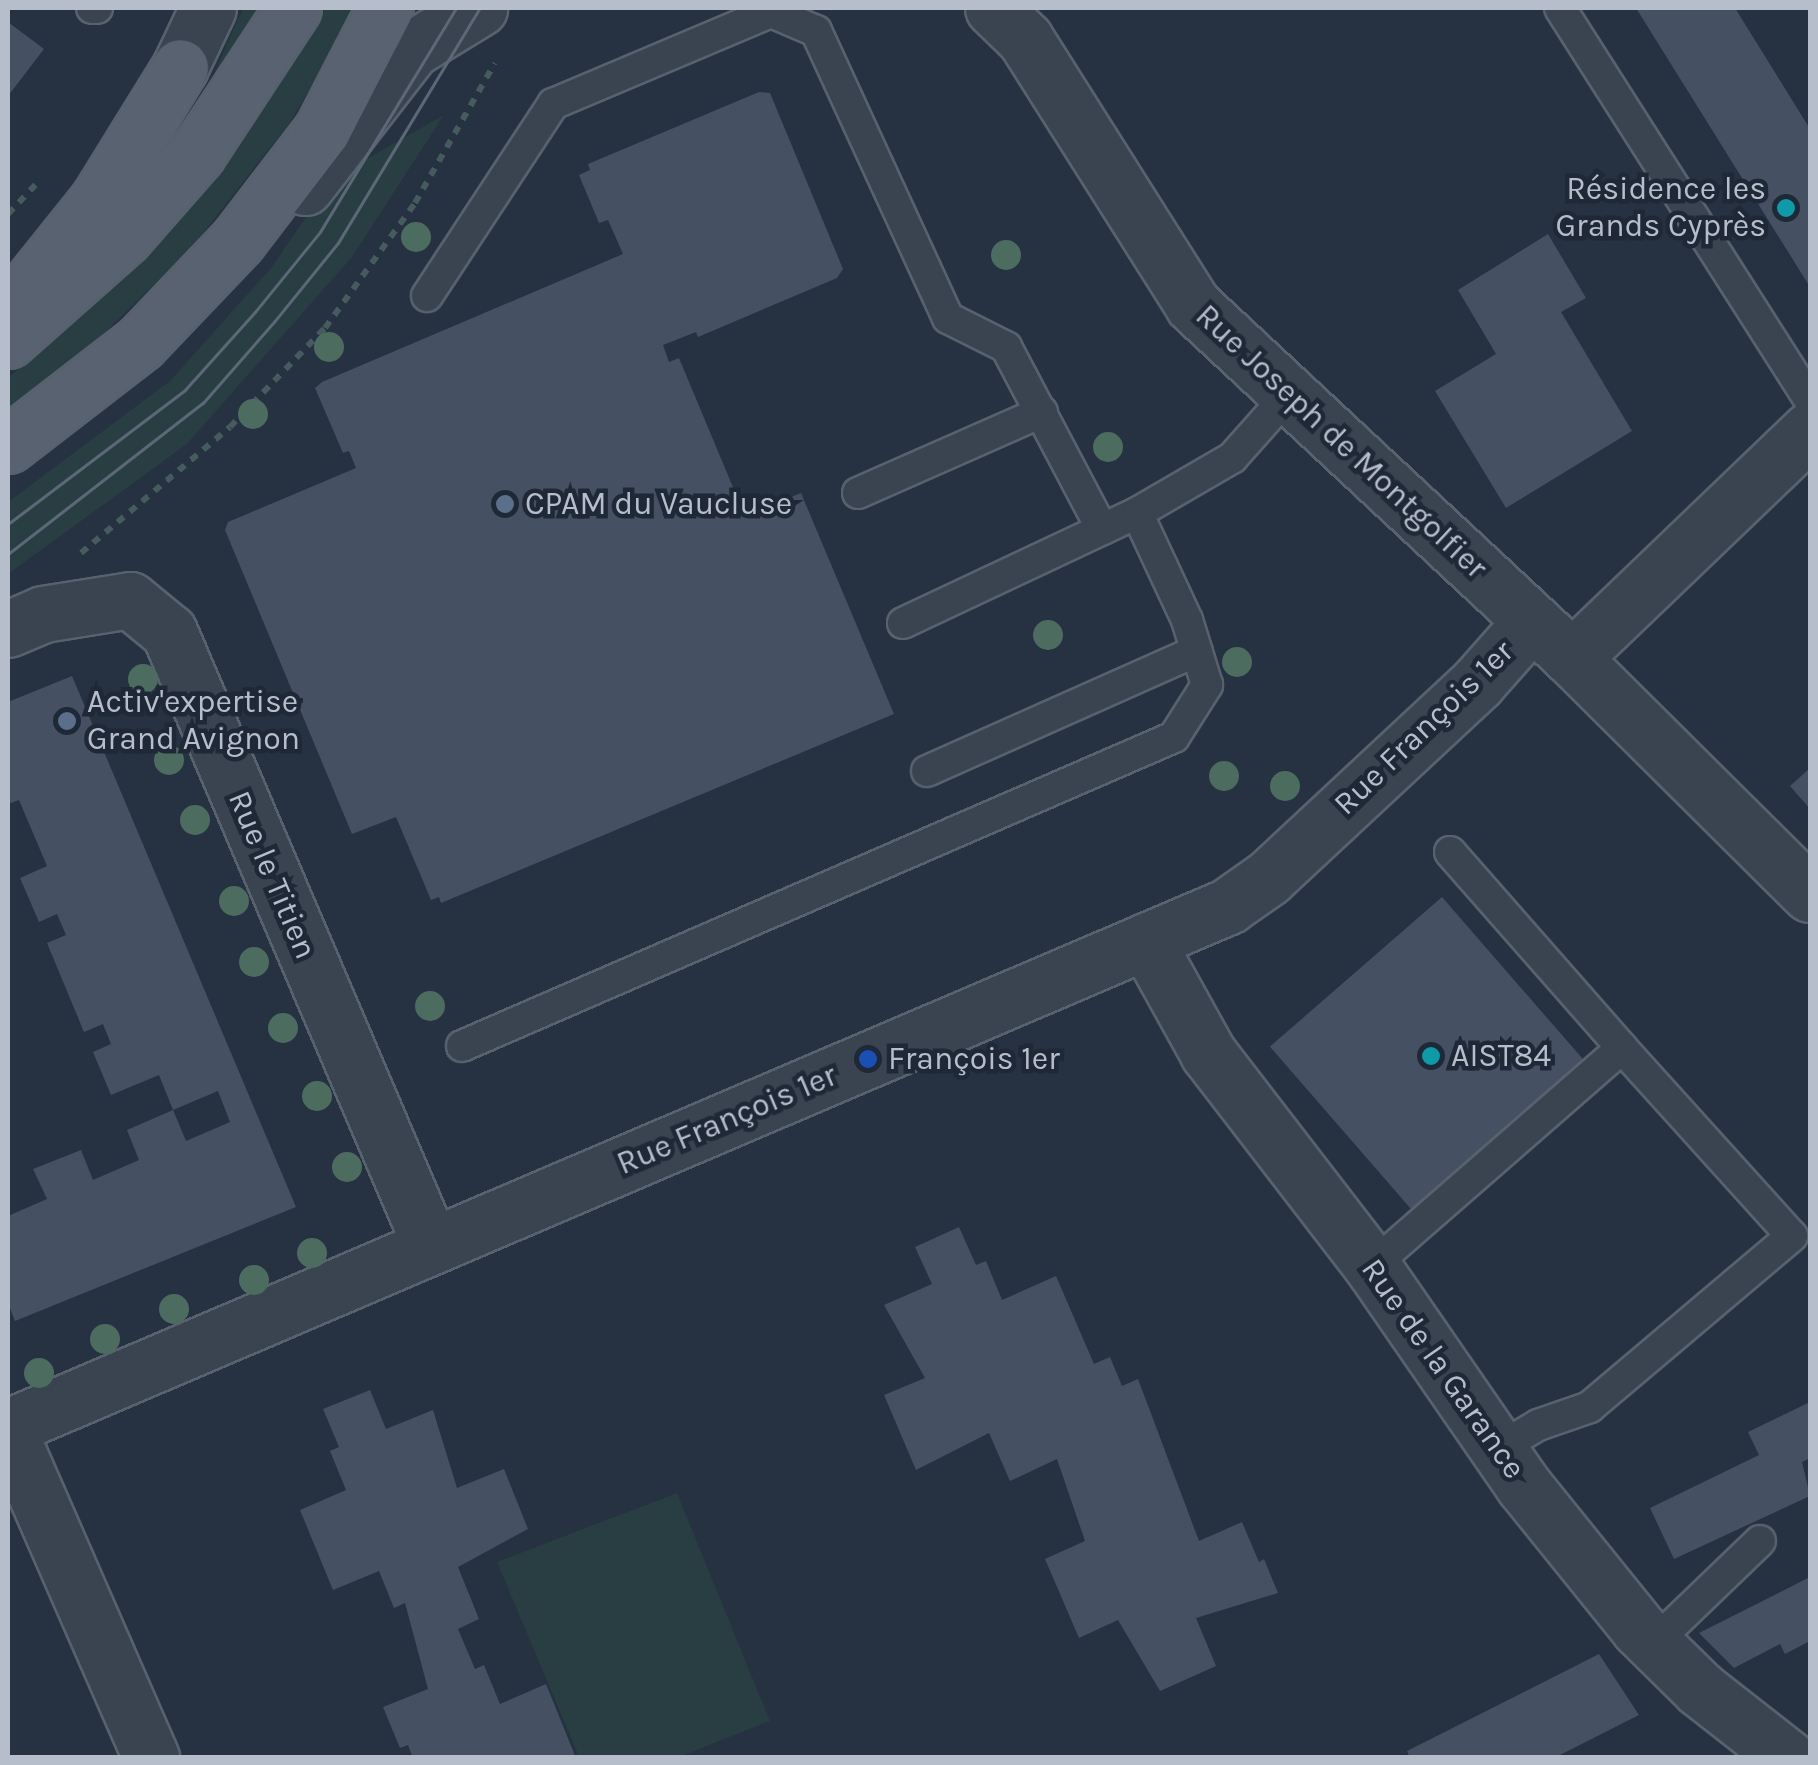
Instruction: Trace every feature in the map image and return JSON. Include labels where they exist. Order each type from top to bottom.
[{"type":"main road","points":[[8,340],[124,238],[198,154],[292,8]]},
{"type":"main road","points":[[8,445],[140,343],[238,240],[322,130],[385,8]]},
{"type":"main road","points":[[8,308],[98,200],[180,66]]},
{"type":"street","points":[[180,66],[208,8]]},
{"type":"street","name":"Rue Joseph de Montgolfier","points":[[993,8],[1025,39],[1193,305],[1572,658],[1810,894]]},
{"type":"street","points":[[140,343],[238,265],[412,50],[489,32]]},
{"type":"street","points":[[1572,658],[1810,430]]},
{"type":"street","name":"Rue le Titien","points":[[26,622],[130,600],[168,632],[431,1246]]},
{"type":"street","name":"Rue François 1er","points":[[151,1758],[8,1428],[1228,906],[1268,878],[1478,682],[1532,621]]},
{"type":"street","name":"Rue de la Garance","points":[[1146,940],[1208,1053],[1372,1266],[1498,1449],[1654,1643],[1761,1751]]},
{"type":"lane","points":[[1560,8],[1810,400]]},
{"type":"lane","points":[[428,296],[553,104],[771,12],[816,31],[948,318],[1006,347],[1102,529]]},
{"type":"lane","points":[[902,623],[1138,514],[1232,458],[1288,396]]},
{"type":"lane","points":[[858,493],[1042,412]]},
{"type":"lane","points":[[462,1046],[1174,737],[1208,685],[1138,514]]},
{"type":"lane","points":[[927,770],[1197,652]]},
{"type":"lane","points":[[1450,852],[1792,1236],[1590,1407],[1538,1425],[1498,1449]]},
{"type":"lane","points":[[1372,1266],[1622,1048]]},
{"type":"lane","points":[[1654,1643],[1760,1541]]},
{"type":"path","points":[[26,622],[32,592],[230,427],[325,328],[415,202],[489,32]]},
{"type":"green space","points":[[243,8],[259,8],[202,100]]},
{"type":"green space","points":[[326,8],[359,8],[288,125],[189,251],[75,361],[8,408],[8,378],[141,262],[240,144]]},
{"type":"green space","points":[[444,115],[352,257],[187,444],[8,574],[8,502],[170,381],[271,268],[333,178]]},
{"type":"green space","points":[[677,1493],[770,1721],[679,1757],[579,1757],[497,1562]]},
{"type":"building","name":"Résidence les Grands Cyprès","points":[[1636,8],[1735,8],[1810,129],[1810,287]]},
{"type":"building","points":[[8,22],[44,49],[8,96]]},
{"type":"building","name":"CPAM du Vaucluse","points":[[759,92],[770,93],[843,269],[837,278],[698,337],[696,332],[663,345],[669,362],[679,358],[745,516],[801,493],[894,714],[441,903],[439,897],[431,900],[396,817],[352,834],[225,530],[228,522],[356,468],[349,451],[343,453],[315,388],[322,382],[623,254],[608,220],[599,223],[579,175],[590,170],[588,164]]},
{"type":"building","points":[[1548,234],[1586,298],[1561,312],[1632,431],[1506,508],[1435,391],[1496,354],[1458,290]]},
{"type":"building","points":[[72,676],[296,1207],[15,1321],[8,1303],[8,1216],[47,1199],[33,1169],[81,1150],[93,1180],[139,1160],[127,1130],[173,1110],[159,1075],[111,1095],[93,1052],[111,1044],[103,1024],[84,1032],[47,943],[66,935],[57,914],[39,922],[20,878],[47,866],[19,800],[8,804],[8,702]],"holes":[[[218,1091],[230,1122],[186,1141],[173,1110]]]},
{"type":"building","points":[[1810,768],[1810,809],[1790,786]]},
{"type":"building","name":"AIST84","points":[[1442,897],[1589,1066],[1417,1216],[1270,1047]]},
{"type":"building","points":[[959,1227],[976,1265],[986,1261],[1002,1300],[1056,1276],[1094,1364],[1110,1357],[1122,1386],[1138,1379],[1199,1541],[1242,1522],[1259,1562],[1264,1559],[1278,1593],[1196,1618],[1216,1666],[1160,1691],[1118,1620],[1079,1638],[1045,1559],[1085,1541],[1057,1459],[1010,1481],[989,1433],[916,1470],[884,1395],[925,1378],[884,1305],[932,1284],[915,1247]]},
{"type":"building","points":[[370,1390],[386,1429],[433,1410],[457,1488],[504,1469],[528,1529],[458,1567],[479,1619],[458,1629],[475,1669],[484,1665],[500,1704],[546,1684],[576,1758],[413,1758],[408,1745],[400,1748],[383,1707],[428,1689],[405,1603],[394,1608],[379,1571],[333,1590],[300,1510],[346,1490],[330,1451],[339,1447],[323,1409]]},
{"type":"building","points":[[1810,1402],[1810,1458],[1802,1462],[1810,1496],[1674,1559],[1650,1508],[1759,1455],[1748,1432]]},
{"type":"building","points":[[1810,1577],[1810,1641],[1785,1654],[1780,1644],[1734,1668],[1699,1633]]},
{"type":"building","points":[[1599,1654],[1639,1715],[1554,1758],[1410,1758],[1407,1751]]},
{"type":"tram line","points":[[8,524],[185,390],[255,312],[320,232],[456,8]]},
{"type":"tram line","points":[[8,554],[203,403],[274,322],[338,243],[480,8]]},
{"type":"place","name":"Résidence les Grands Cyprès","points":[[1786,208]]},
{"type":"place","name":"CPAM du Vaucluse","points":[[505,504]]},
{"type":"place","name":"Activ'expertise Grand Avignon","points":[[67,721]]},
{"type":"place","name":"AIST84","points":[[1431,1056]]},
{"type":"place","name":"François 1er","points":[[868,1059]]}]
